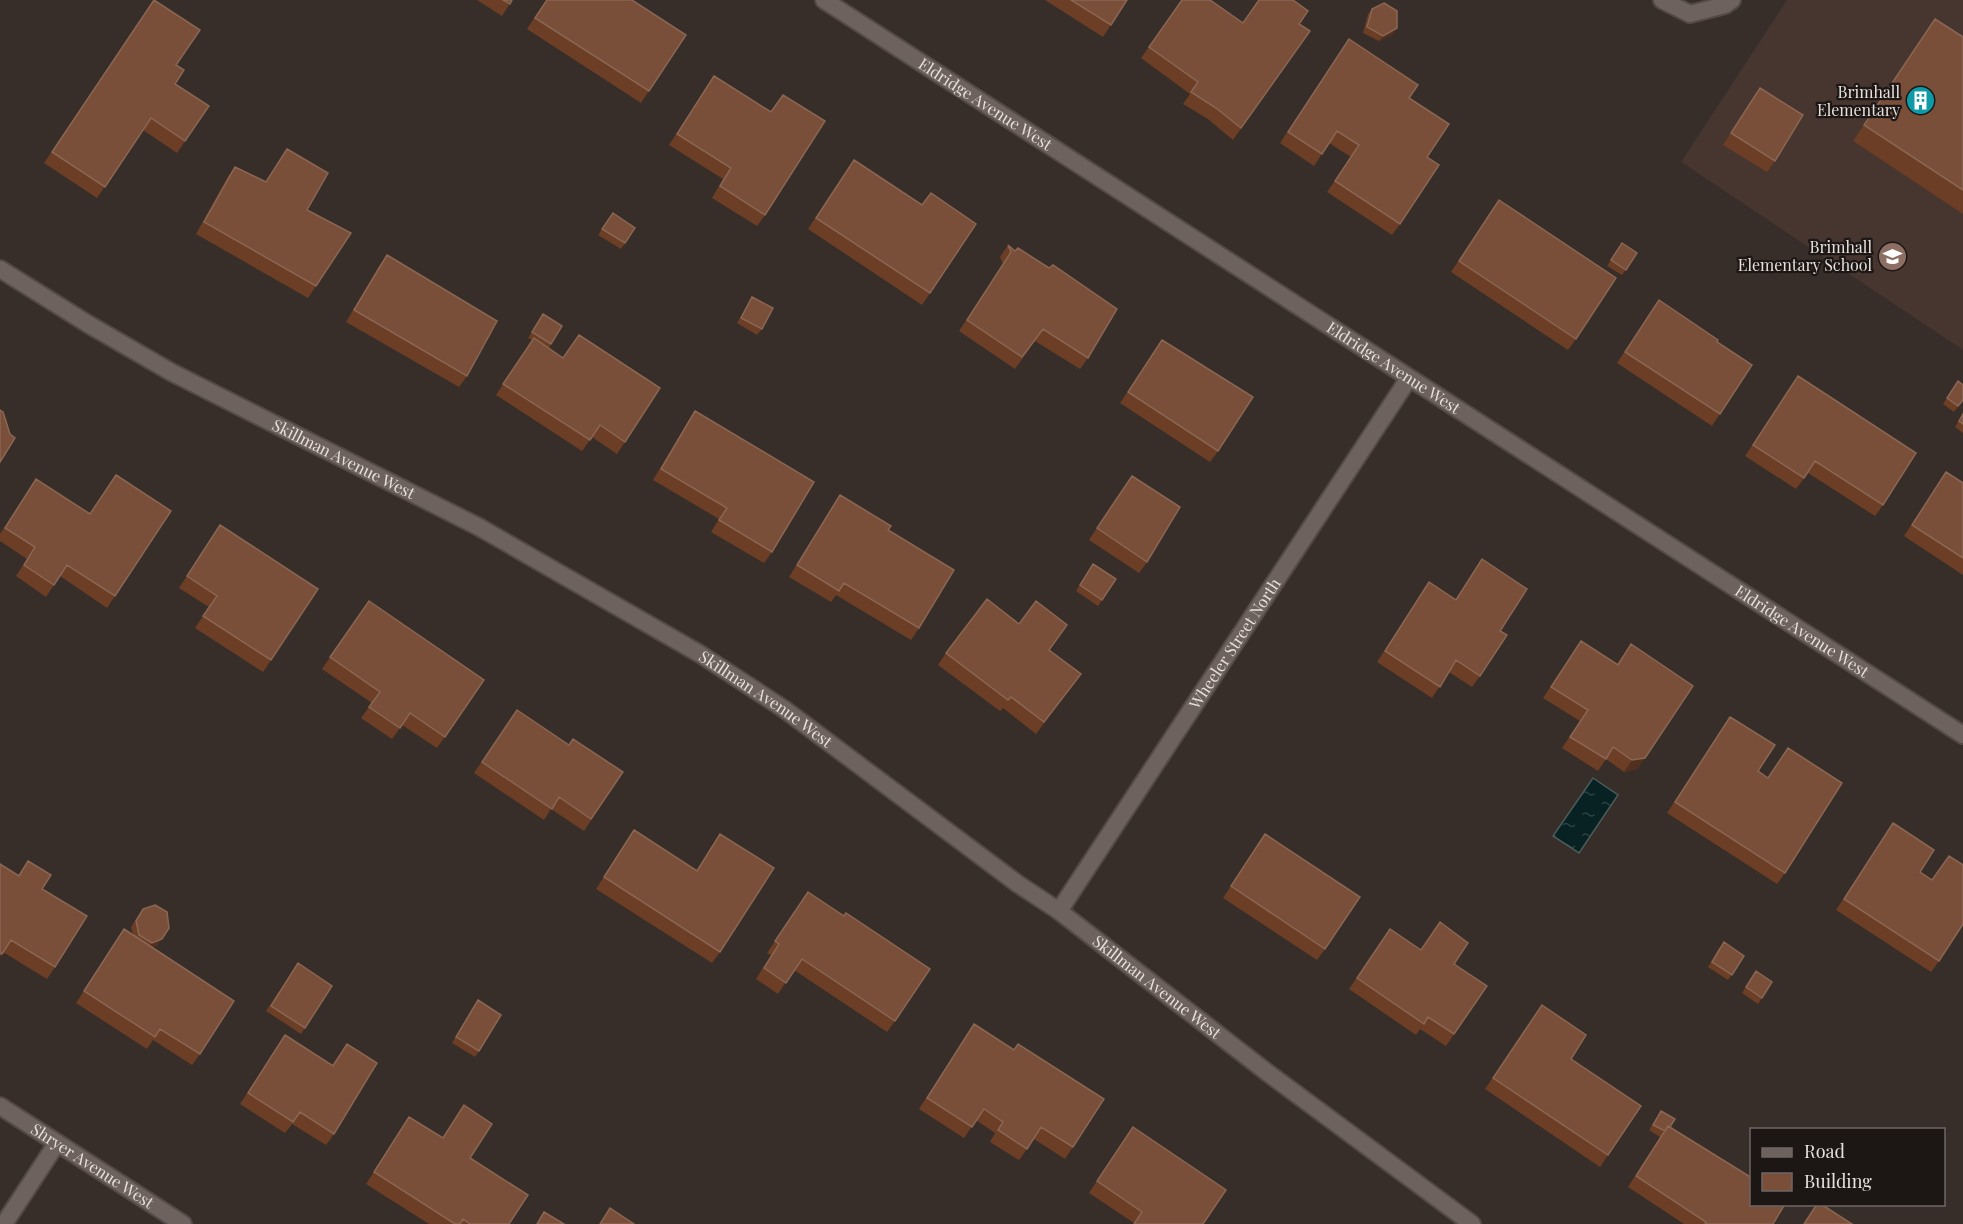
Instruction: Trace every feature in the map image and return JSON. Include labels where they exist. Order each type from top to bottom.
[{"type":"street","name":"Eldridge Avenue West","points":[[824,0],[1963,735]]},
{"type":"street","points":[[1662,0],[1690,14],[1725,5],[1732,0]]},
{"type":"street","name":"Skillman Avenue West","points":[[0,269],[171,372],[479,527],[700,654],[784,710],[1018,884],[1059,911],[1268,1073],[1472,1224]]},
{"type":"street","name":"Wheeler Street North","points":[[1059,911],[1409,378]]},
{"type":"street","name":"Shryer Avenue West","points":[[0,1106],[183,1224]]},
{"type":"street","points":[[4,1224],[57,1143]]},
{"type":"shaded area","name":"Brimhall Elementary School","points":[[1787,0],[1963,0],[1963,350],[1681,162]]},
{"type":"water","points":[[1593,778],[1618,795],[1579,853],[1553,836]]},
{"type":"building","points":[[154,0],[200,30],[176,65],[184,70],[175,84],[209,106],[185,141],[151,118],[105,187],[52,152]]},
{"type":"building","points":[[547,0],[632,0],[686,35],[649,91],[535,18]]},
{"type":"building","points":[[1071,0],[1127,0],[1111,25]]},
{"type":"building","points":[[1182,0],[1210,0],[1243,23],[1259,0],[1293,0],[1308,11],[1299,24],[1310,31],[1241,128],[1191,92],[1198,82],[1149,47]]},
{"type":"building","points":[[1384,3],[1397,11],[1397,28],[1383,36],[1367,27],[1372,9]]},
{"type":"building","name":"Brimhall Elementary","points":[[1935,19],[1963,37],[1963,190],[1864,125]]},
{"type":"building","points":[[1349,39],[1418,85],[1409,98],[1449,124],[1427,157],[1439,165],[1400,224],[1335,181],[1359,145],[1337,131],[1322,154],[1288,132]]},
{"type":"building","points":[[714,76],[771,112],[783,95],[825,121],[765,215],[720,186],[731,168],[677,134]]},
{"type":"building","points":[[1760,88],[1803,115],[1775,161],[1731,133]]},
{"type":"building","points":[[287,149],[328,173],[307,210],[351,233],[316,286],[204,222],[235,167],[266,182]]},
{"type":"building","points":[[854,160],[922,205],[931,193],[976,224],[930,293],[816,218]]},
{"type":"building","points":[[1499,200],[1616,278],[1576,339],[1459,261]]},
{"type":"building","points":[[613,213],[635,228],[625,243],[602,229]]},
{"type":"building","points":[[1622,243],[1637,253],[1626,270],[1611,260]]},
{"type":"building","points":[[1008,245],[1015,251],[1018,248],[1049,268],[1053,265],[1117,309],[1088,358],[1043,329],[1022,357],[967,320],[1011,252]]},
{"type":"building","points":[[387,255],[497,321],[467,376],[354,310]]},
{"type":"building","points":[[752,297],[773,308],[762,329],[741,318]]},
{"type":"building","points":[[1659,300],[1752,365],[1720,414],[1625,352]]},
{"type":"building","points":[[543,314],[562,326],[551,344],[532,332]]},
{"type":"building","points":[[579,335],[660,388],[625,442],[600,425],[590,440],[503,384],[534,338],[563,358]]},
{"type":"building","points":[[1162,340],[1253,397],[1218,451],[1128,392]]},
{"type":"building","points":[[1798,376],[1916,453],[1883,505],[1815,461],[1804,478],[1753,445]]},
{"type":"building","points":[[1958,381],[1963,385],[1963,400],[1958,406],[1947,398]]},
{"type":"building","points":[[0,410],[3,412],[10,434],[15,438],[0,462]]},
{"type":"building","points":[[695,411],[814,482],[772,552],[719,520],[727,508],[661,469]]},
{"type":"building","points":[[1946,472],[1963,483],[1963,558],[1912,525]]},
{"type":"building","points":[[116,475],[171,511],[115,596],[67,565],[54,585],[24,565],[35,547],[5,528],[36,479],[90,514]]},
{"type":"building","points":[[1132,476],[1180,507],[1147,562],[1097,528]]},
{"type":"building","points":[[840,495],[891,526],[888,530],[954,570],[919,628],[844,583],[839,591],[797,565]]},
{"type":"building","points":[[220,525],[318,589],[271,660],[203,616],[217,596],[187,576]]},
{"type":"building","points":[[1482,559],[1527,589],[1500,631],[1507,635],[1480,676],[1456,660],[1440,687],[1385,651],[1429,582],[1456,600]]},
{"type":"building","points":[[1093,564],[1116,579],[1102,600],[1080,585]]},
{"type":"building","points":[[987,599],[1019,624],[1036,601],[1067,625],[1049,650],[1081,674],[1044,722],[1011,697],[1008,700],[946,653]]},
{"type":"building","points":[[369,601],[484,680],[445,737],[410,713],[400,728],[369,707],[380,692],[330,657]]},
{"type":"building","points":[[1581,641],[1618,665],[1631,644],[1693,686],[1645,758],[1632,760],[1613,747],[1606,759],[1570,737],[1588,710],[1551,687]]},
{"type":"building","points":[[517,710],[569,745],[573,739],[623,772],[591,819],[559,797],[552,809],[482,762]]},
{"type":"building","points":[[1730,717],[1775,745],[1758,771],[1768,778],[1788,748],[1842,783],[1785,873],[1675,802]]},
{"type":"building","points":[[1893,823],[1934,850],[1920,872],[1932,880],[1949,856],[1963,865],[1963,924],[1939,961],[1844,899]]},
{"type":"building","points":[[634,830],[697,871],[720,834],[774,868],[720,952],[604,877]]},
{"type":"building","points":[[1265,834],[1360,897],[1325,949],[1231,886]]},
{"type":"building","points":[[28,861],[51,875],[42,889],[87,916],[55,967],[11,940],[2,954],[0,953],[0,864],[19,876]]},
{"type":"building","points":[[808,892],[844,916],[846,913],[930,969],[895,1021],[802,959],[786,983],[764,968],[779,944],[775,941]]},
{"type":"building","points":[[155,905],[167,912],[169,928],[162,939],[152,943],[139,935],[136,921],[143,909]]},
{"type":"building","points":[[1440,922],[1468,943],[1454,964],[1487,986],[1454,1034],[1428,1017],[1424,1024],[1357,978],[1390,929],[1421,950]]},
{"type":"building","points":[[124,929],[234,1001],[200,1054],[160,1029],[155,1037],[84,991]]},
{"type":"building","points":[[1724,942],[1744,956],[1732,975],[1712,962]]},
{"type":"building","points":[[298,963],[332,986],[305,1028],[271,1006]]},
{"type":"building","points":[[1756,971],[1772,982],[1762,998],[1746,987]]},
{"type":"building","points":[[478,1000],[501,1015],[479,1051],[456,1037]]},
{"type":"building","points":[[1542,1005],[1586,1035],[1571,1059],[1641,1106],[1608,1155],[1493,1078]]},
{"type":"building","points":[[974,1024],[1014,1050],[1018,1044],[1104,1099],[1073,1147],[1041,1127],[1027,1149],[998,1130],[1003,1122],[984,1109],[972,1127],[927,1098]]},
{"type":"building","points":[[285,1035],[333,1066],[347,1044],[377,1063],[334,1134],[300,1112],[293,1122],[248,1093]]},
{"type":"building","points":[[464,1105],[492,1124],[470,1158],[528,1195],[509,1224],[470,1224],[463,1219],[460,1224],[455,1224],[374,1172],[409,1117],[443,1138]]},
{"type":"building","points":[[1661,1111],[1675,1119],[1665,1131],[1653,1125]]},
{"type":"building","points":[[1668,1126],[1750,1177],[1750,1206],[1784,1206],[1773,1224],[1705,1224],[1706,1222],[1636,1176]]},
{"type":"building","points":[[1133,1127],[1226,1190],[1203,1224],[1134,1224],[1142,1212],[1097,1181]]},
{"type":"building","points":[[1816,1206],[1824,1206],[1852,1224],[1804,1224]]},
{"type":"building","points":[[610,1208],[634,1224],[600,1224]]},
{"type":"building","points":[[544,1212],[564,1224],[537,1224]]},
{"type":"place","name":"Brimhall Elementary","points":[[1921,101]]},
{"type":"place","name":"Brimhall Elementary School","points":[[1893,256]]}]
